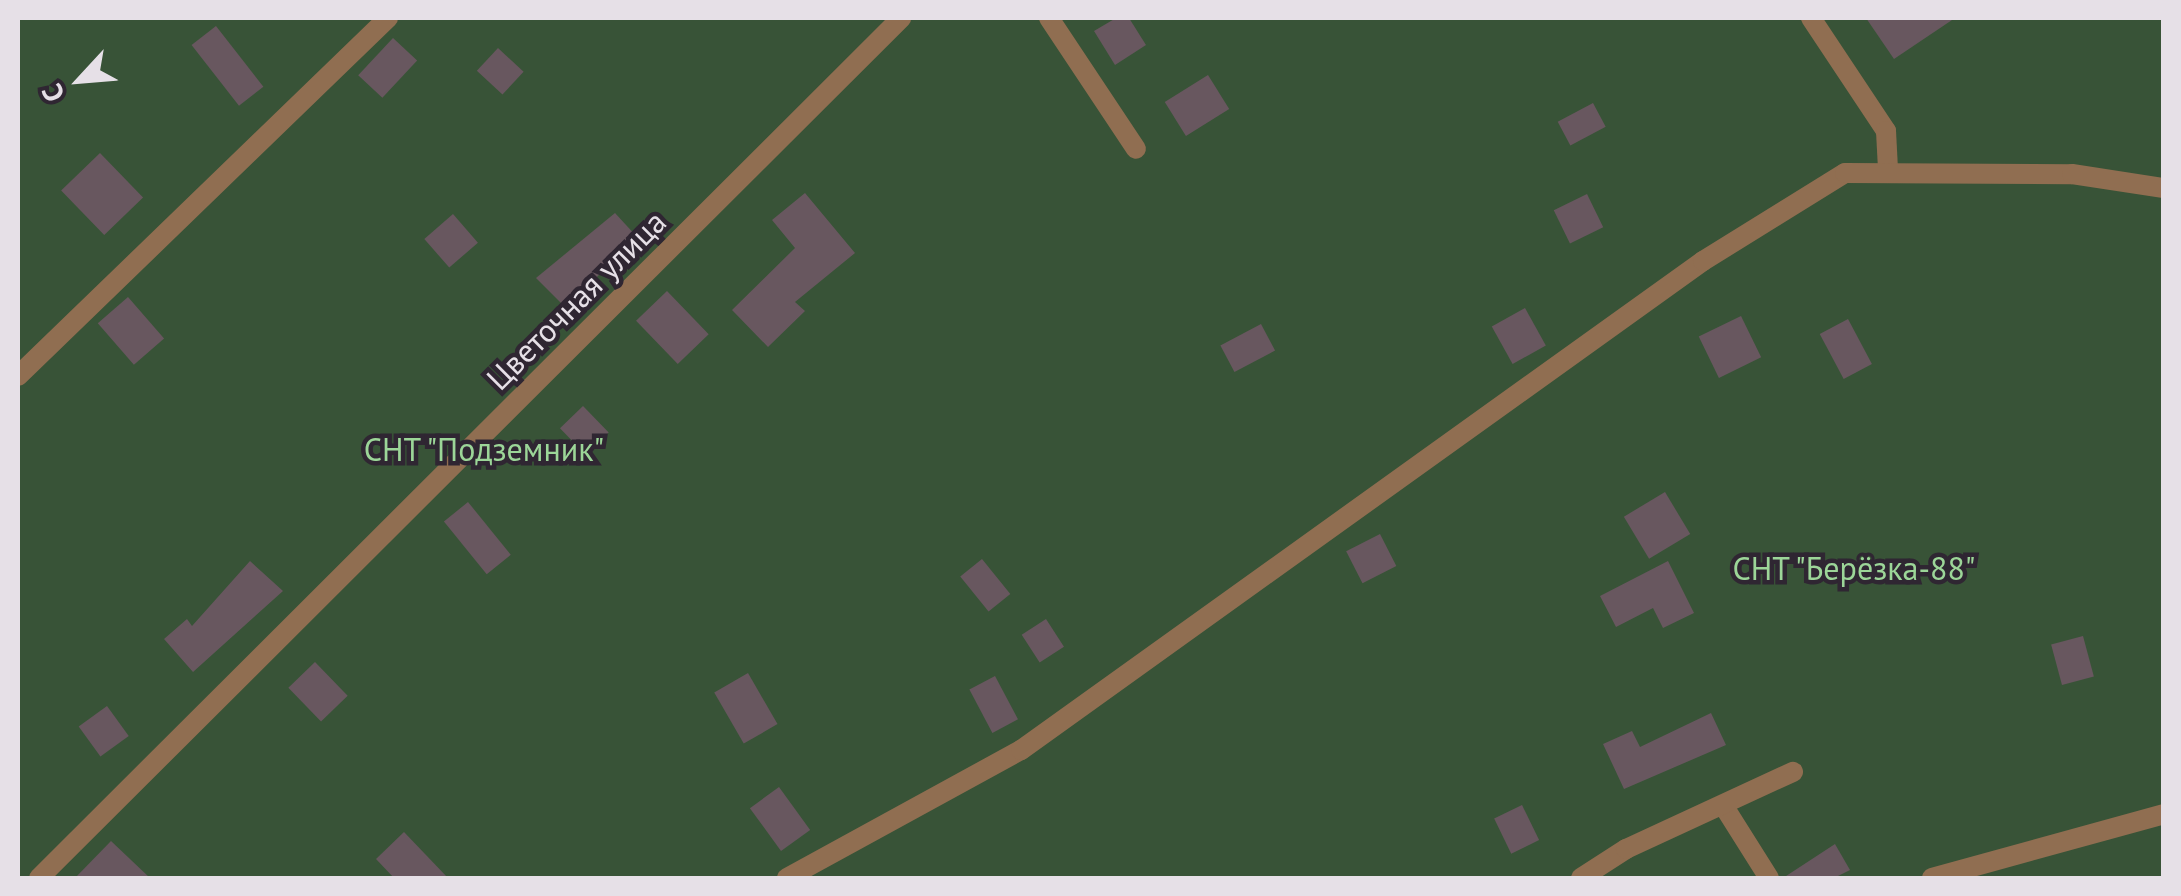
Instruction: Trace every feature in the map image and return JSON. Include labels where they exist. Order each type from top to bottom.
[{"type":"street","points":[[18,376],[388,18]]},
{"type":"street","name":"Цветочная улица","points":[[38,878],[901,18]]},
{"type":"street","points":[[1049,18],[1136,149]]},
{"type":"street","points":[[1811,18],[1886,131],[1888,168]]},
{"type":"street","points":[[787,878],[1021,750],[1720,251],[1845,173],[1888,168],[2072,174],[2164,188]]},
{"type":"street","points":[[1581,878],[1793,772]]},
{"type":"street","points":[[1722,805],[1768,878]]},
{"type":"street","points":[[1932,878],[2164,814]]},
{"type":"green space","name":"СНТ \"Подземник\"","points":[[18,18],[2163,18],[2163,878],[18,878]]},
{"type":"building","points":[[1116,18],[1129,18],[1146,45],[1115,65],[1094,31]]},
{"type":"building","points":[[1866,18],[1955,18],[1894,59]]},
{"type":"building","points":[[216,26],[263,87],[239,106],[192,45]]},
{"type":"building","points":[[393,38],[417,61],[382,98],[358,75]]},
{"type":"building","points":[[498,48],[524,72],[502,95],[477,71]]},
{"type":"building","points":[[1208,75],[1229,109],[1186,136],[1165,102]]},
{"type":"building","points":[[1593,103],[1606,127],[1570,146],[1558,122]]},
{"type":"building","points":[[100,153],[143,198],[104,235],[61,191]]},
{"type":"building","points":[[805,193],[855,253],[795,302],[805,311],[768,347],[732,310],[795,248],[772,220]]},
{"type":"building","points":[[1587,194],[1603,227],[1570,243],[1554,210]]},
{"type":"building","points":[[615,213],[638,238],[565,307],[536,278]]},
{"type":"building","points":[[453,214],[478,243],[449,268],[424,239]]},
{"type":"building","points":[[667,291],[709,334],[678,364],[636,321]]},
{"type":"building","points":[[128,297],[164,339],[134,365],[98,323]]},
{"type":"building","points":[[1525,308],[1546,346],[1513,364],[1492,326]]},
{"type":"building","points":[[1741,316],[1761,357],[1719,378],[1699,337]]},
{"type":"building","points":[[1848,319],[1872,364],[1844,379],[1820,334]]},
{"type":"building","points":[[1261,324],[1275,350],[1234,372],[1220,346]]},
{"type":"building","points":[[583,406],[609,433],[586,455],[560,428]]},
{"type":"building","points":[[1665,492],[1690,534],[1649,559],[1624,517]]},
{"type":"building","points":[[468,502],[511,555],[487,574],[444,522]]},
{"type":"building","points":[[1380,534],[1396,566],[1362,583],[1346,551]]},
{"type":"building","points":[[982,559],[1010,594],[989,612],[960,577]]},
{"type":"building","points":[[250,561],[283,591],[193,672],[164,639],[187,619],[192,626]]},
{"type":"building","points":[[1668,561],[1694,613],[1663,628],[1653,608],[1616,627],[1600,596]]},
{"type":"building","points":[[1046,619],[1064,647],[1040,662],[1022,635]]},
{"type":"building","points":[[2083,636],[2094,677],[2062,685],[2051,645]]},
{"type":"building","points":[[315,662],[348,696],[321,722],[288,688]]},
{"type":"building","points":[[748,673],[778,724],[744,744],[714,692]]},
{"type":"building","points":[[995,676],[1018,719],[992,733],[969,690]]},
{"type":"building","points":[[107,706],[129,736],[100,757],[79,727]]},
{"type":"building","points":[[1711,713],[1726,745],[1624,789],[1603,744],[1632,731],[1640,747]]},
{"type":"building","points":[[779,787],[810,830],[781,851],[750,808]]},
{"type":"building","points":[[1522,805],[1539,840],[1511,854],[1494,819]]},
{"type":"building","points":[[404,832],[448,878],[394,878],[376,859]]},
{"type":"building","points":[[111,841],[150,878],[75,878]]},
{"type":"building","points":[[1835,844],[1850,870],[1834,878],[1783,878]]},
{"type":"park label","name":"СНТ \"Берёзка-88\"","points":[[1854,568]]}]
